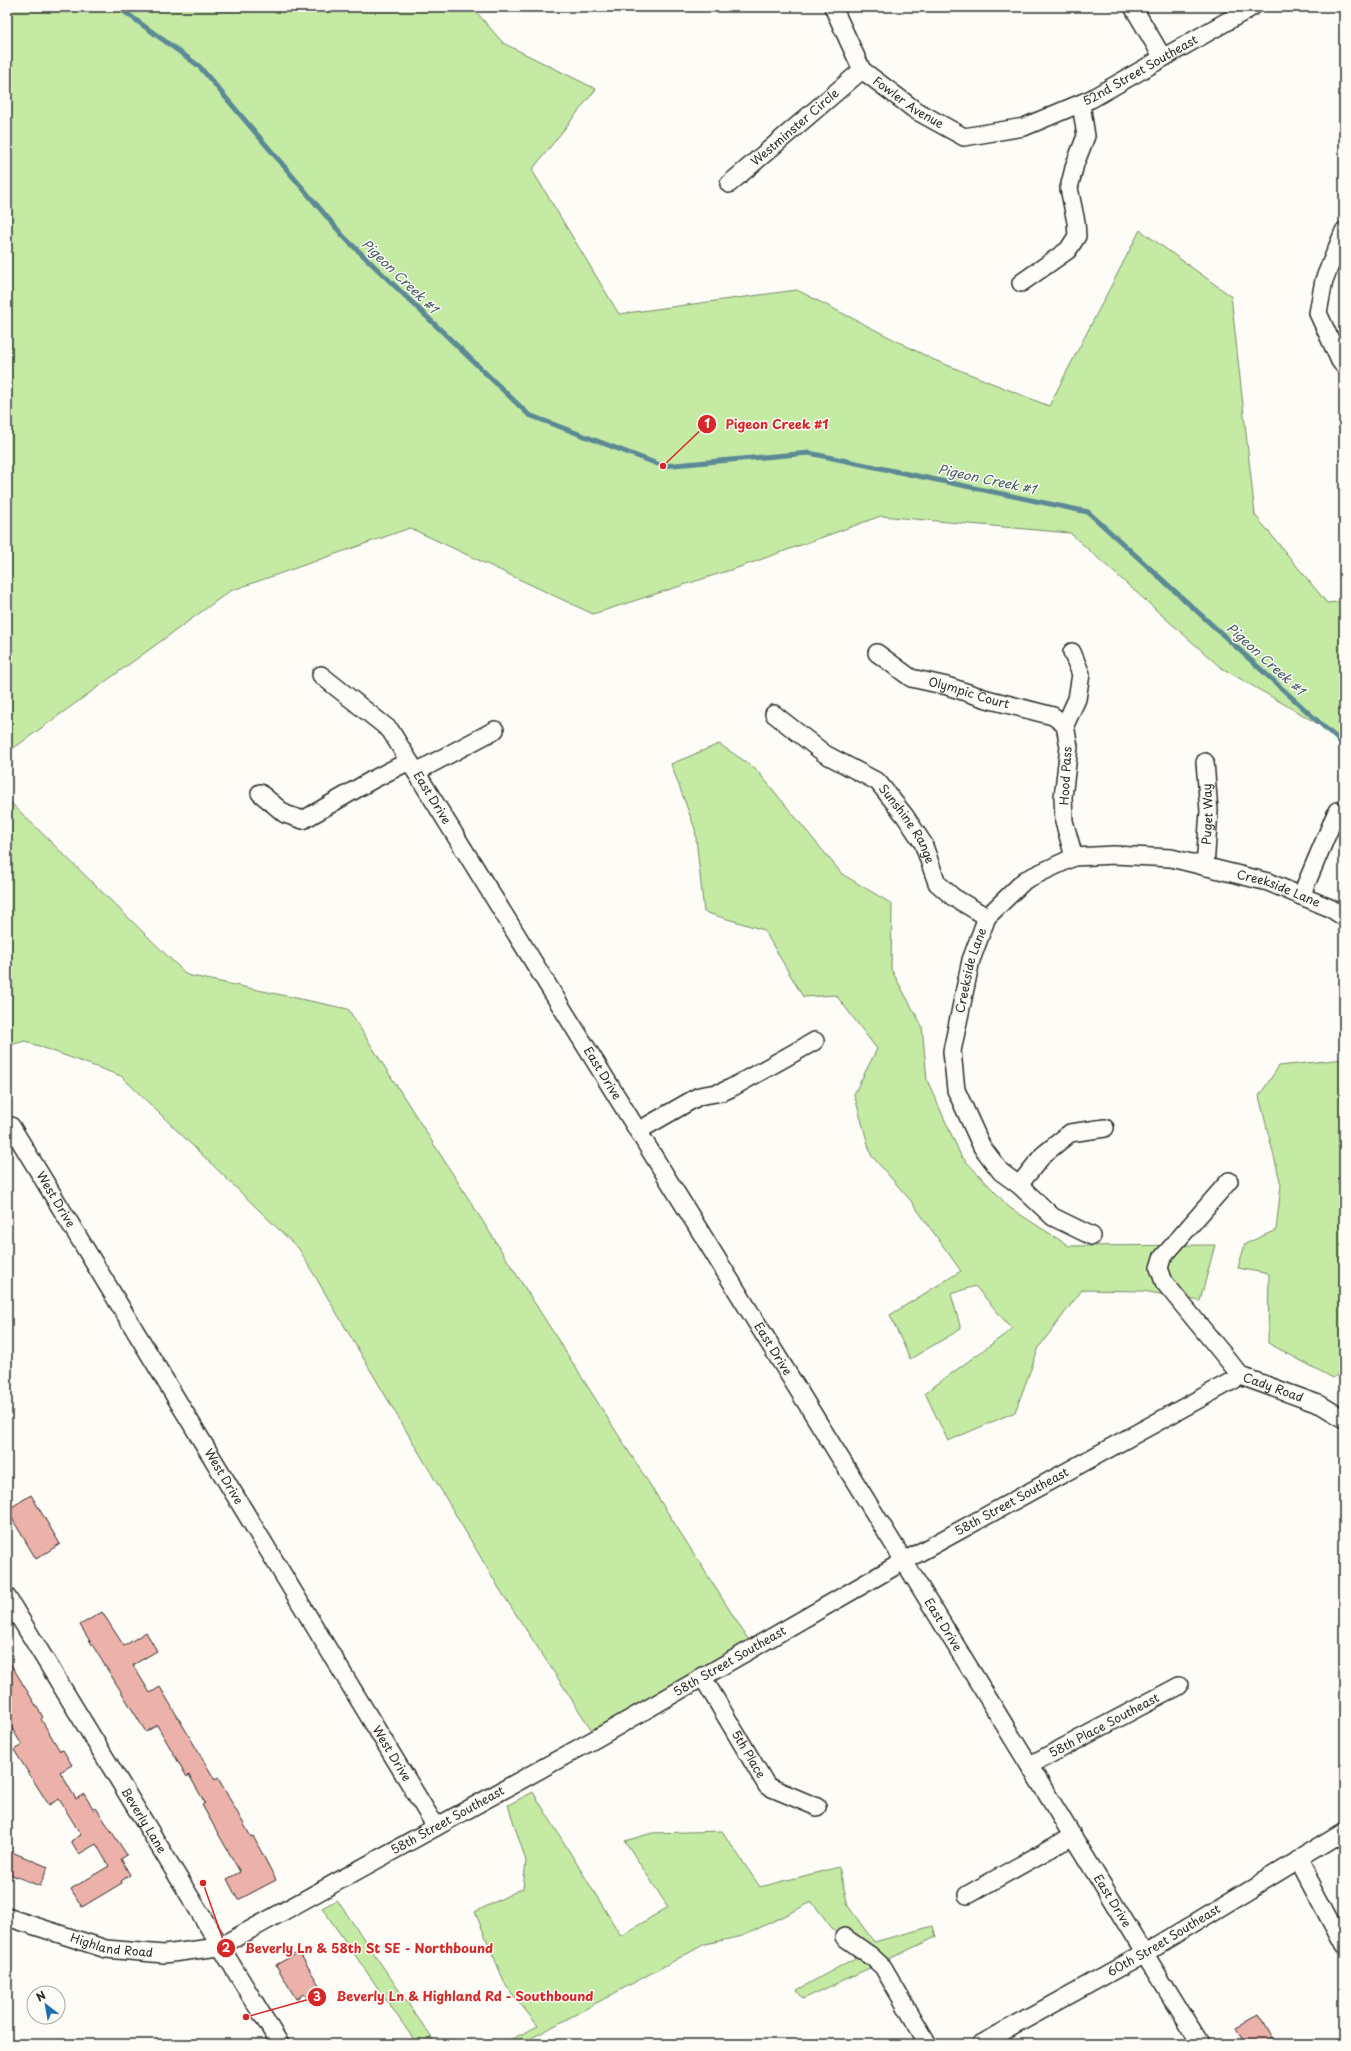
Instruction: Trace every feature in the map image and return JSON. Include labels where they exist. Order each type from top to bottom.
[{"type":"street","name":"Fowler Avenue","points":[[833,7],[862,70],[915,110],[964,137],[1024,127]]},
{"type":"street","points":[[1133,7],[1163,58]]},
{"type":"street","name":"52nd Street Southeast","points":[[1024,127],[1081,104],[1252,7]]},
{"type":"street","name":"Westminster Circle","points":[[729,184],[862,70]]},
{"type":"street","points":[[1021,283],[1068,250],[1077,236],[1076,222],[1069,188],[1075,164],[1086,136],[1081,104]]},
{"type":"street","points":[[1344,231],[1324,280],[1318,314],[1340,361],[1344,366]]},
{"type":"street","points":[[1065,724],[1077,699],[1081,674],[1072,652]]},
{"type":"street","name":"Olympic Court","points":[[877,653],[911,678],[947,686],[987,699],[1053,716],[1065,724]]},
{"type":"street","name":"East Drive","points":[[321,675],[390,730],[1074,1836],[1200,2044]]},
{"type":"street","name":"Sunshine Range","points":[[774,714],[825,754],[878,782],[905,816],[923,843],[937,883],[953,897],[987,917]]},
{"type":"street","name":"Hood Pass","points":[[1065,724],[1069,747],[1063,797],[1064,821],[1074,857]]},
{"type":"street","points":[[260,793],[285,814],[304,820],[372,780],[413,767],[495,730]]},
{"type":"street","name":"Puget Way","points":[[1205,762],[1209,811],[1205,866]]},
{"type":"street","points":[[1301,896],[1337,811]]},
{"type":"street","name":"Creekside Lane","points":[[1092,1236],[1054,1217],[1019,1185],[1001,1172],[982,1147],[956,1090],[952,1051],[971,960],[987,917],[1025,880],[1074,857],[1114,855],[1171,858],[1268,882],[1330,908],[1344,917]]},
{"type":"street","points":[[638,1131],[699,1096],[722,1092],[731,1088],[815,1041]]},
{"type":"street","name":"West Drive","points":[[11,1126],[436,1827]]},
{"type":"street","points":[[1019,1185],[1043,1155],[1070,1133],[1105,1128]]},
{"type":"street","name":"Cady Road","points":[[1229,1181],[1162,1258],[1159,1268],[1164,1282],[1241,1376],[1321,1405],[1344,1419]]},
{"type":"street","name":"58th Street Southeast","points":[[219,1946],[597,1738],[702,1676],[904,1561],[1241,1376]]},
{"type":"street","name":"Beverly Lane","points":[[7,1597],[280,2044]]},
{"type":"street","name":"5th Place","points":[[702,1676],[767,1786],[817,1807]]},
{"type":"street","name":"58th Place Southeast","points":[[1030,1765],[1179,1686]]},
{"type":"street","name":"60th Street Southeast","points":[[981,2044],[1145,1953],[1344,1832]]},
{"type":"street","points":[[967,1895],[1074,1836]]},
{"type":"street","points":[[1298,1859],[1344,1946]]},
{"type":"street","name":"Highland Road","points":[[7,1917],[106,1949],[164,1954],[219,1946]]},
{"type":"street","points":[[844,1937],[871,1956],[883,1967],[928,2044]]},
{"type":"green space","points":[[7,7],[472,7],[503,43],[596,89],[532,170],[619,314],[797,290],[932,359],[1049,406],[1140,230],[1231,296],[1255,515],[1327,603],[1344,601],[1344,739],[1220,667],[1070,533],[881,516],[743,566],[593,614],[410,528],[230,591],[7,753]]},
{"type":"green space","points":[[719,744],[755,768],[842,874],[892,904],[891,969],[922,1026],[927,1080],[961,1156],[1010,1208],[1069,1246],[1215,1245],[1200,1301],[1143,1291],[1082,1290],[1039,1347],[1015,1412],[948,1441],[925,1393],[1012,1329],[975,1286],[951,1294],[961,1329],[910,1359],[890,1315],[961,1271],[911,1201],[871,1155],[854,1094],[877,1049],[836,995],[803,997],[764,930],[704,912],[695,829],[671,764]]},
{"type":"green space","points":[[7,799],[187,975],[348,1009],[753,1647],[597,1738],[500,1590],[299,1249],[121,1076],[25,1041],[7,1046]]},
{"type":"green space","points":[[1344,1059],[1344,1370],[1333,1378],[1268,1343],[1269,1274],[1238,1268],[1245,1244],[1276,1230],[1281,1185],[1259,1096],[1279,1066]]},
{"type":"green space","points":[[533,1792],[621,1936],[668,1907],[625,1841],[652,1833],[722,1831],[760,1887],[839,1867],[848,1906],[874,1942],[933,1926],[936,1937],[803,1999],[797,1990],[855,1958],[812,1902],[743,1936],[705,1944],[521,2044],[502,2044],[538,2026],[506,1986],[475,1912],[523,1888],[526,1861],[508,1805]]},
{"type":"green space","points":[[337,1900],[436,2044],[417,2044],[322,1908]]},
{"type":"building","points":[[31,1495],[60,1544],[36,1559],[7,1510]]},
{"type":"building","points":[[102,1612],[124,1646],[146,1632],[157,1651],[133,1665],[150,1693],[160,1687],[215,1780],[218,1778],[251,1837],[253,1836],[276,1880],[238,1900],[227,1879],[240,1872],[202,1805],[205,1803],[189,1775],[187,1777],[157,1725],[146,1732],[80,1625]]},
{"type":"building","points":[[7,1658],[43,1717],[41,1719],[60,1751],[63,1750],[72,1765],[60,1772],[76,1799],[84,1794],[94,1810],[96,1808],[127,1855],[121,1859],[130,1875],[121,1881],[122,1883],[82,1907],[71,1889],[109,1866],[96,1844],[79,1854],[71,1841],[81,1835],[59,1799],[49,1805],[14,1750],[22,1745],[7,1720],[7,1716],[12,1713],[7,1705]]},
{"type":"building","points":[[7,1850],[48,1867],[40,1886],[7,1873]]},
{"type":"building","points":[[299,1952],[319,1985],[316,1987],[321,1995],[309,2002],[304,1994],[296,1999],[276,1965]]},
{"type":"building","points":[[1258,2016],[1274,2044],[1245,2044],[1236,2028]]},
{"type":"waterway","name":"Pigeon Creek #1","points":[[118,7],[199,66],[344,237],[529,415],[663,466],[809,453],[1088,512],[1344,745]]},
{"type":"place","name":"Pigeon Creek #1","points":[[663,466]]},
{"type":"place","name":"Beverly Ln & 58th St SE - Northbound","points":[[203,1883]]},
{"type":"place","name":"Beverly Ln & Highland Rd - Southbound","points":[[246,2017]]}]
